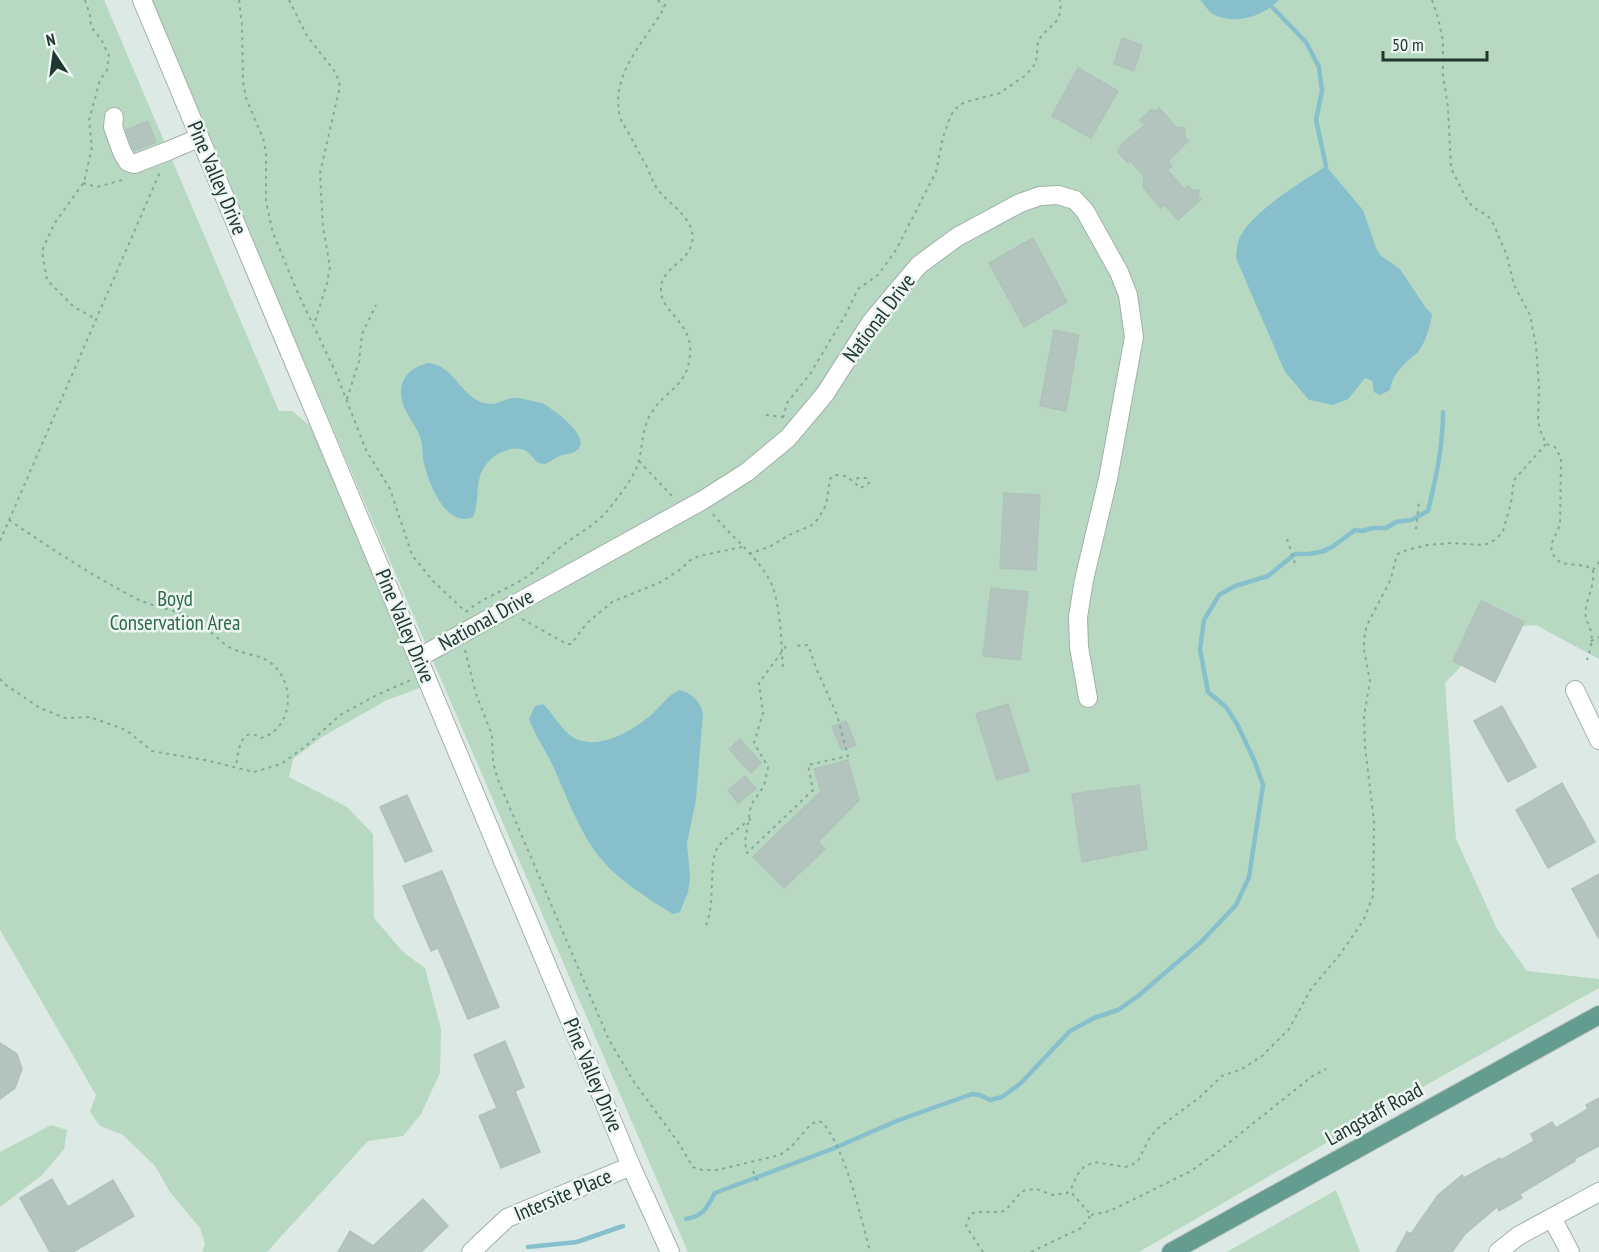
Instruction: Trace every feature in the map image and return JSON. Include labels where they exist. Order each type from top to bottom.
[{"type":"main road","name":"Langstaff Road","points":[[1171,1252],[1599,1015]]},
{"type":"street","name":"Pine Valley Drive","points":[[142,0],[631,1166],[670,1252]]},
{"type":"street","points":[[114,117],[113,127],[122,153],[128,162],[134,164],[199,138]]},
{"type":"street","name":"National Drive","points":[[422,666],[463,632],[704,500],[747,472],[788,438],[825,394],[871,322],[919,266],[957,237],[991,217],[1040,196],[1058,195],[1075,200],[1085,211],[1119,272],[1128,295],[1134,337],[1108,479],[1084,580],[1078,617],[1079,647],[1088,698]]},
{"type":"street","points":[[1575,690],[1599,740]]},
{"type":"street","name":"Intersite Place","points":[[471,1252],[507,1218],[631,1166]]},
{"type":"street","points":[[1498,1252],[1518,1236],[1599,1192]]},
{"type":"street","points":[[1552,1218],[1570,1252]]},
{"type":"path","points":[[85,0],[91,27],[101,39],[109,56],[107,70],[100,80],[88,120],[92,147],[84,182],[54,224],[42,251],[47,280],[74,307],[96,319]]},
{"type":"path","points":[[239,0],[243,82],[246,98],[264,141],[268,216],[284,260],[347,399],[371,461],[390,489],[412,555],[433,581],[466,612]]},
{"type":"path","points":[[289,0],[307,36],[336,73],[340,86],[320,173],[323,227],[330,267],[314,326]]},
{"type":"path","points":[[658,0],[663,7]]},
{"type":"path","points":[[668,0],[657,20],[627,62],[620,87],[618,110],[654,185],[681,212],[690,228],[692,244],[663,276],[661,291],[666,307],[678,318],[686,333],[691,352],[686,374],[681,383],[653,410],[647,420],[639,461],[623,489],[600,518],[529,575],[466,612],[462,620],[467,664],[492,735],[495,770],[609,1040],[634,1082],[678,1142],[693,1167],[702,1170],[717,1170],[780,1155],[791,1147],[811,1124],[819,1121],[823,1123],[840,1154],[870,1252]]},
{"type":"path","points":[[782,426],[787,403],[810,374],[846,314],[858,289],[878,275],[896,250],[936,172],[943,136],[951,115],[959,105],[1005,90],[1034,67],[1038,57],[1038,41],[1057,22],[1061,12],[1060,0]]},
{"type":"path","points":[[1432,0],[1443,41],[1443,75],[1448,107],[1451,168],[1467,200],[1473,207],[1488,216],[1494,225],[1507,256],[1514,285],[1530,315],[1536,346],[1540,430],[1546,444],[1555,447],[1561,466],[1560,525],[1551,545],[1552,552],[1561,563],[1586,566],[1593,570]]},
{"type":"path","points":[[0,541],[169,150]]},
{"type":"path","points":[[347,399],[359,361],[362,334],[376,305]]},
{"type":"path","points":[[766,415],[784,417]]},
{"type":"path","points":[[982,1252],[966,1226],[970,1215],[975,1212],[994,1213],[1006,1210],[1021,1192],[1026,1190],[1036,1189],[1053,1196],[1067,1193],[1077,1175],[1084,1167],[1094,1162],[1125,1167],[1132,1165],[1138,1161],[1150,1137],[1157,1130],[1222,1076],[1242,1069],[1272,1048],[1289,1029],[1311,989],[1364,921],[1373,896],[1374,822],[1365,746],[1364,716],[1370,681],[1364,650],[1367,625],[1391,579],[1398,554],[1428,545],[1483,544],[1490,543],[1497,538],[1503,531],[1511,503],[1514,480],[1546,444]]},
{"type":"path","points":[[639,461],[680,504]]},
{"type":"path","points":[[749,554],[771,546],[812,525],[826,505],[830,479],[834,475],[846,476],[857,487],[861,488],[869,483],[864,477],[852,481]]},
{"type":"path","points":[[1416,529],[1419,502]]},
{"type":"path","points":[[707,507],[767,577],[777,601],[783,668]]},
{"type":"path","points":[[9,520],[83,570],[140,600],[189,616],[229,647],[268,661],[283,676],[288,702],[281,724],[269,735],[261,738],[256,735],[247,735],[242,739],[236,767]]},
{"type":"path","points":[[1287,539],[1294,563]]},
{"type":"path","points":[[519,616],[567,644],[571,644],[586,623],[612,602],[660,582],[699,556],[742,547]]},
{"type":"path","points":[[1587,660],[1591,632],[1586,617],[1586,608],[1593,583],[1593,570],[1599,562]]},
{"type":"path","points":[[1591,641],[1599,637]]},
{"type":"path","points":[[786,646],[759,683],[763,713],[756,729],[754,742],[768,767],[764,786],[751,805],[745,842],[747,853],[813,790],[808,765],[848,756],[837,716],[808,645],[795,646]]},
{"type":"path","points":[[0,679],[40,708],[65,718],[90,717],[126,730],[153,751],[254,772],[281,764],[306,746],[340,715],[377,695],[422,666]]},
{"type":"path","points":[[706,925],[712,908],[714,860],[717,848],[753,817]]},
{"type":"path","points":[[1031,1252],[1081,1228],[1091,1215],[1110,1212],[1191,1171],[1311,1077],[1326,1070]]},
{"type":"path","points":[[753,1171],[758,1184]]},
{"type":"path","points":[[1070,1191],[1091,1215]]},
{"type":"green space","name":"Boyd Conservation Area","points":[[0,0],[104,0],[279,411],[292,411],[318,432],[420,688],[387,700],[322,737],[293,759],[289,777],[347,807],[373,834],[374,918],[403,952],[425,968],[441,1029],[440,1073],[421,1114],[403,1136],[368,1141],[267,1252],[202,1252],[205,1244],[200,1228],[170,1192],[155,1166],[123,1135],[100,1126],[90,1112],[96,1095],[0,930]]},
{"type":"green space","points":[[148,0],[1599,0],[1599,659],[1536,625],[1498,628],[1445,683],[1456,839],[1497,929],[1527,971],[1599,979],[1599,988],[1419,1089],[1139,1252],[688,1252]]},
{"type":"green space","points":[[51,1125],[67,1130],[64,1149],[42,1175],[0,1207],[0,1152]]},
{"type":"green space","points":[[1336,1190],[1360,1252],[1227,1252],[1239,1245]]},
{"type":"water","points":[[1200,0],[1279,0],[1257,15],[1230,19],[1213,14]]},
{"type":"water","points":[[1326,166],[1363,210],[1380,255],[1400,269],[1432,314],[1422,346],[1398,371],[1390,390],[1380,395],[1374,392],[1372,382],[1365,378],[1348,399],[1333,405],[1309,400],[1285,372],[1236,258],[1237,246],[1248,225],[1279,197]]},
{"type":"water","points":[[428,363],[445,370],[473,398],[481,402],[494,404],[517,398],[544,404],[570,424],[580,438],[581,445],[577,450],[544,464],[538,463],[522,449],[499,453],[481,472],[473,517],[464,519],[455,517],[441,504],[431,485],[424,464],[420,436],[402,399],[402,385],[408,373]]},
{"type":"water","points":[[679,690],[694,698],[703,713],[696,800],[687,843],[690,878],[688,892],[680,912],[673,914],[623,880],[597,854],[578,822],[529,719],[535,706],[543,704],[571,736],[581,741],[603,741],[635,727]]},
{"type":"building","points":[[1122,38],[1142,45],[1134,71],[1114,64]]},
{"type":"building","points":[[1078,68],[1118,91],[1091,138],[1052,116]]},
{"type":"building","points":[[1159,108],[1176,127],[1185,128],[1185,137],[1188,141],[1168,161],[1172,166],[1167,170],[1184,189],[1188,186],[1192,190],[1199,190],[1198,197],[1201,199],[1178,220],[1165,205],[1161,208],[1143,187],[1144,176],[1118,152],[1122,144],[1145,125],[1140,120],[1152,109],[1155,112]]},
{"type":"building","points":[[148,121],[156,142],[134,151],[126,130]]},
{"type":"building","points":[[1033,238],[1067,302],[1024,327],[989,263]]},
{"type":"building","points":[[1054,330],[1079,335],[1066,411],[1040,406]]},
{"type":"building","points":[[1004,493],[1040,495],[1036,570],[1000,568]]},
{"type":"building","points":[[991,588],[1028,592],[1020,660],[983,656]]},
{"type":"building","points":[[1481,601],[1524,622],[1495,682],[1453,661]]},
{"type":"building","points":[[1008,704],[1029,771],[997,780],[976,714]]},
{"type":"building","points":[[1502,706],[1536,767],[1508,782],[1474,721]]},
{"type":"building","points":[[846,721],[856,745],[842,750],[832,727]]},
{"type":"building","points":[[740,739],[761,763],[751,773],[729,749]]},
{"type":"building","points":[[848,760],[859,800],[818,842],[825,849],[784,888],[753,857],[821,791],[814,769]]},
{"type":"building","points":[[745,776],[756,789],[738,803],[728,790]]},
{"type":"building","points":[[1562,783],[1595,842],[1548,868],[1516,810]]},
{"type":"building","points":[[1139,785],[1147,849],[1082,862],[1072,794]]},
{"type":"building","points":[[407,795],[432,851],[405,862],[380,807]]},
{"type":"building","points":[[442,871],[499,1007],[468,1019],[438,948],[431,951],[403,886]]},
{"type":"building","points":[[1599,874],[1599,939],[1572,889]]},
{"type":"building","points":[[505,1041],[524,1087],[515,1091],[540,1152],[501,1168],[479,1116],[497,1108],[474,1055]]},
{"type":"building","points":[[0,1043],[17,1054],[22,1069],[15,1088],[0,1099]]},
{"type":"building","points":[[1599,1098],[1599,1146],[1574,1159],[1575,1161],[1520,1194],[1522,1198],[1499,1211],[1497,1207],[1465,1234],[1452,1252],[1396,1252],[1407,1232],[1411,1234],[1438,1195],[1462,1175],[1464,1178],[1500,1158],[1501,1160],[1534,1141],[1531,1134],[1552,1122],[1556,1128],[1588,1109],[1586,1105]]},
{"type":"building","points":[[52,1179],[68,1207],[113,1180],[134,1216],[73,1252],[50,1252],[20,1198]]},
{"type":"building","points":[[423,1199],[448,1226],[421,1252],[338,1252],[350,1231],[373,1246]]},
{"type":"waterway","points":[[1272,7],[1306,42],[1319,67],[1322,91],[1316,120],[1326,166]]},
{"type":"waterway","points":[[686,1219],[701,1213],[715,1193],[832,1149],[899,1120],[972,1094],[990,1100],[1002,1097],[1021,1083],[1070,1031],[1094,1018],[1118,1010],[1138,996],[1201,942],[1236,905],[1249,877],[1263,785],[1237,724],[1226,707],[1208,692],[1200,649],[1204,620],[1219,595],[1235,586],[1268,576],[1295,554],[1325,551],[1323,551],[1355,530],[1386,528],[1396,522],[1411,520],[1428,511],[1442,437],[1443,412]]},
{"type":"waterway","points":[[528,1247],[577,1242],[623,1226]]}]
